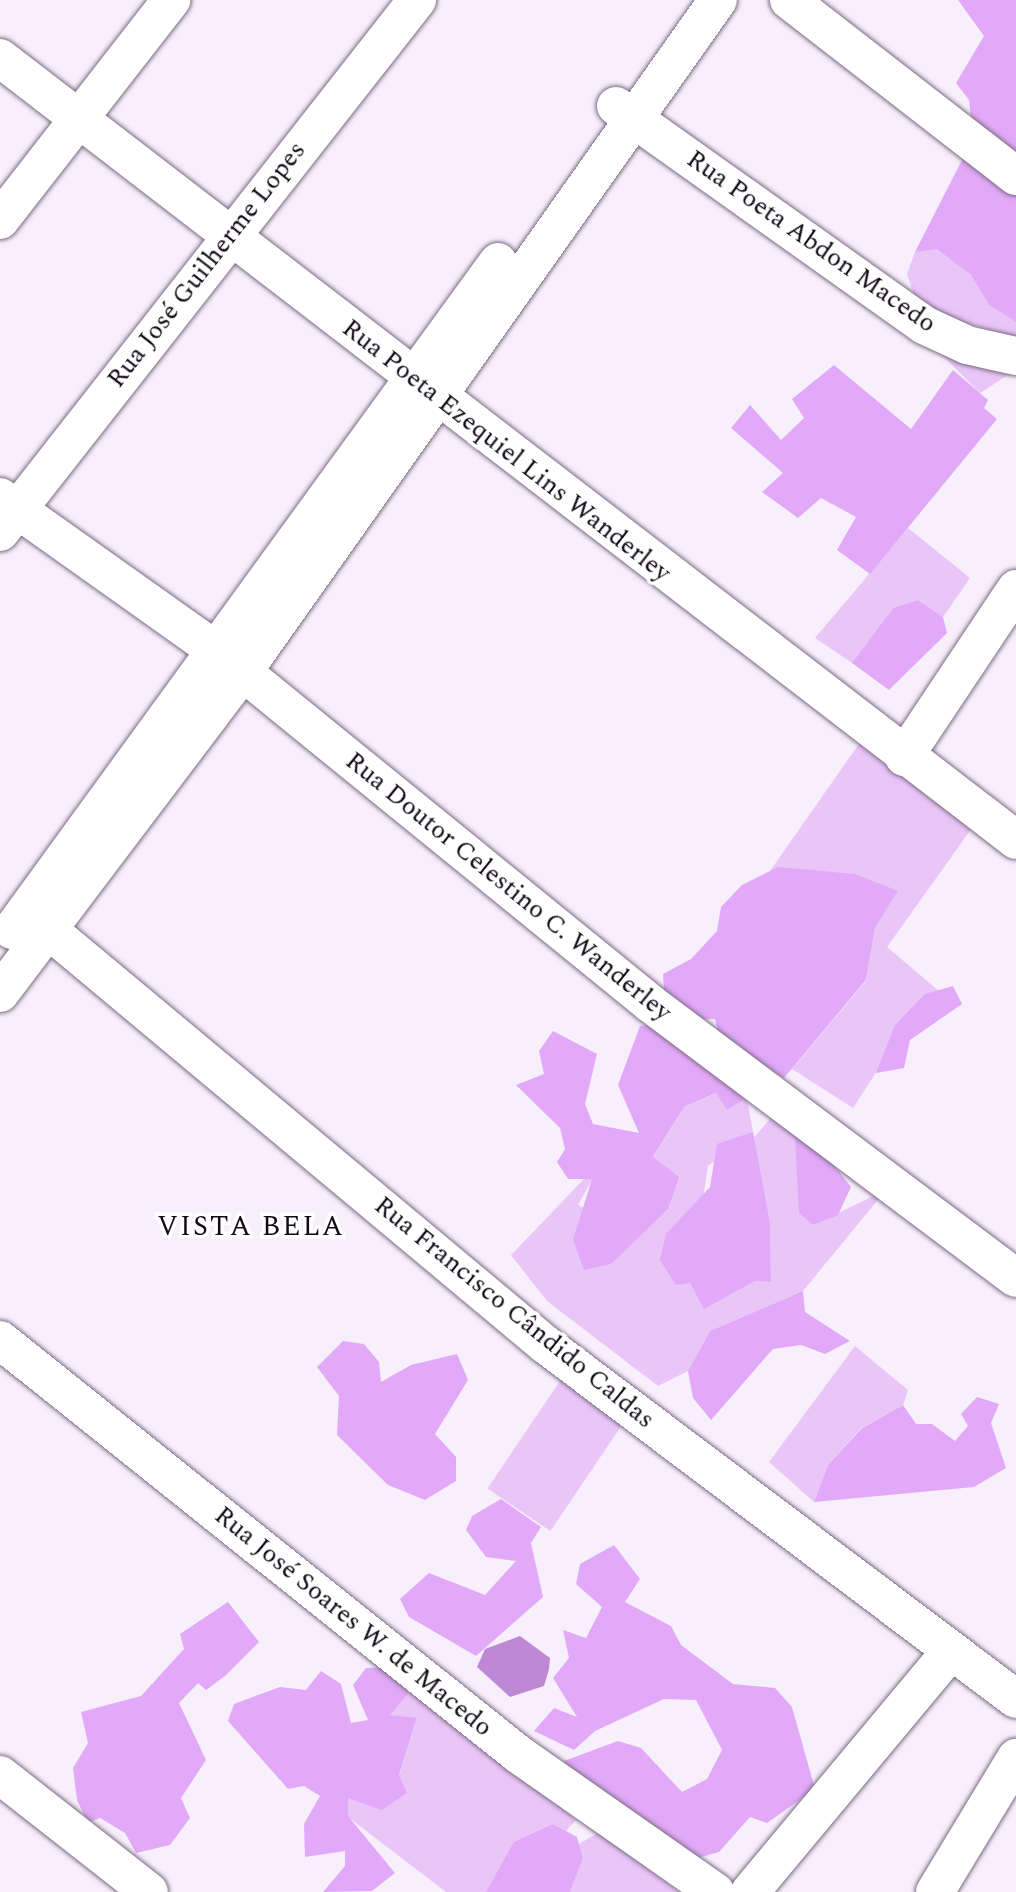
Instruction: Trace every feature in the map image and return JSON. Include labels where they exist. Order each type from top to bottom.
[{"type":"street","points":[[0,220],[171,0]]},
{"type":"street","name":"Rua José Guilherme Lopes","points":[[5,513],[417,0]]},
{"type":"street","points":[[625,111],[693,0]]},
{"type":"street","points":[[0,993],[36,919],[229,662],[422,388],[625,111],[718,0]]},
{"type":"street","points":[[789,0],[1016,176]]},
{"type":"street","name":"Rua Poeta Ezequiel Lins Wanderley","points":[[0,58],[80,117],[422,388],[1016,840]]},
{"type":"street","name":"Rua Poeta Abdon Macedo","points":[[625,111],[924,325],[967,345],[1016,356]]},
{"type":"street","name":"Rua Doutor Celestino C. Wanderley","points":[[5,513],[229,662],[651,1004],[1016,1278]]},
{"type":"street","points":[[904,757],[1016,589]]},
{"type":"street","points":[[0,948],[36,919]]},
{"type":"street","name":"Rua Francisco Cândido Caldas","points":[[36,919],[546,1345],[949,1653],[1016,1699]]},
{"type":"street","name":"Rua José Soares W. de Macedo","points":[[0,1340],[518,1754],[715,1892]]},
{"type":"street","points":[[750,1892],[949,1653]]},
{"type":"street","points":[[939,1890],[1016,1758]]},
{"type":"street","points":[[0,1775],[149,1892]]},
{"type":"shaded area","points":[[958,0],[1016,0],[1016,160],[973,138],[969,100],[956,83],[984,36]]},
{"type":"shaded area","points":[[958,145],[1016,190],[1016,322],[989,305],[971,275],[937,249],[915,252],[962,160]]},
{"type":"shaded area","points":[[937,248],[971,275],[989,305],[1016,322],[1016,339],[918,307],[907,274],[915,252]]},
{"type":"shaded area","points":[[937,350],[1011,373],[980,393]]},
{"type":"shaded area","points":[[834,365],[911,429],[953,370],[988,400],[984,408],[997,419],[870,574],[837,550],[856,517],[821,498],[798,518],[762,492],[783,473],[731,428],[750,405],[781,440],[804,418],[792,399]]},
{"type":"shaded area","points":[[908,528],[970,578],[943,617],[918,600],[893,608],[852,663],[815,638]]},
{"type":"shaded area","points":[[918,600],[943,617],[947,633],[889,690],[852,663],[893,608]]},
{"type":"shaded area","points":[[861,741],[972,828],[887,947],[938,990],[895,1025],[890,1051],[853,1108],[792,1069],[866,981],[875,928],[898,891],[770,871]]},
{"type":"shaded area","points":[[778,867],[855,874],[898,891],[875,928],[866,980],[784,1078],[721,1046],[715,1019],[688,1020],[664,990],[663,974],[691,959],[717,931],[721,907],[742,885]]},
{"type":"shaded area","points":[[953,986],[962,1004],[910,1040],[904,1068],[876,1073],[895,1025],[925,994]]},
{"type":"shaded area","points":[[656,1024],[744,1082],[744,1099],[727,1110],[716,1093],[684,1107],[653,1157],[679,1177],[668,1209],[611,1264],[584,1270],[573,1240],[592,1179],[568,1179],[557,1162],[565,1149],[560,1128],[516,1085],[544,1074],[539,1051],[553,1031],[597,1054],[585,1104],[593,1124],[639,1133],[618,1085],[640,1026]]},
{"type":"shaded area","points":[[744,1082],[753,1132],[708,1166],[690,1282],[704,1308],[755,1281],[771,1282],[770,1223],[751,1141],[771,1118],[795,1138],[813,1225],[886,1190],[803,1291],[710,1331],[688,1371],[658,1386],[547,1301],[511,1255],[585,1178],[593,1178],[578,1205],[640,1234],[668,1209],[653,1158],[684,1107],[717,1093],[727,1110]]},
{"type":"shaded area","points":[[771,1118],[787,1119],[815,1141],[851,1187],[838,1215],[813,1225],[799,1213],[795,1138]]},
{"type":"shaded area","points":[[753,1132],[770,1223],[771,1282],[755,1281],[704,1309],[690,1283],[676,1285],[660,1260],[666,1234],[710,1187],[717,1144]]},
{"type":"shaded area","points":[[803,1291],[805,1312],[850,1341],[825,1354],[801,1345],[773,1349],[711,1420],[693,1398],[688,1371],[710,1331]]},
{"type":"shaded area","points":[[343,1341],[364,1344],[379,1362],[381,1382],[411,1365],[457,1354],[468,1380],[435,1434],[456,1457],[456,1481],[425,1500],[388,1485],[337,1435],[339,1396],[317,1367]]},
{"type":"shaded area","points":[[855,1346],[908,1390],[903,1405],[861,1428],[828,1465],[814,1502],[769,1462]]},
{"type":"shaded area","points":[[564,1375],[627,1417],[550,1531],[487,1489]]},
{"type":"shaded area","points":[[977,1397],[999,1404],[991,1423],[1006,1468],[974,1487],[814,1502],[828,1465],[862,1428],[903,1405],[916,1424],[932,1424],[955,1441],[968,1426],[961,1414]]},
{"type":"shaded area","points":[[501,1499],[541,1527],[531,1543],[543,1597],[476,1656],[409,1617],[400,1599],[429,1573],[485,1595],[516,1561],[486,1557],[466,1530],[472,1516]]},
{"type":"shaded area","points":[[614,1545],[640,1579],[625,1602],[671,1626],[681,1645],[733,1684],[775,1688],[792,1707],[815,1789],[767,1823],[750,1817],[719,1852],[687,1861],[569,1776],[564,1761],[618,1741],[641,1748],[682,1792],[707,1779],[722,1750],[696,1700],[664,1699],[595,1731],[574,1750],[534,1731],[554,1708],[577,1717],[553,1678],[569,1658],[563,1630],[586,1638],[602,1607],[576,1584],[580,1564]]},
{"type":"shaded area","points":[[228,1602],[259,1642],[225,1676],[206,1690],[198,1683],[179,1703],[206,1760],[181,1798],[190,1818],[170,1845],[136,1853],[125,1833],[100,1818],[88,1823],[77,1800],[73,1768],[88,1743],[81,1712],[141,1696],[184,1649],[180,1634]]},
{"type":"shaded area","points":[[520,1636],[550,1658],[549,1669],[544,1686],[510,1697],[477,1667],[485,1649]]},
{"type":"shaded area","points":[[392,1667],[408,1693],[390,1715],[417,1718],[399,1775],[407,1793],[382,1810],[348,1798],[348,1816],[395,1873],[372,1891],[323,1892],[345,1866],[345,1851],[305,1857],[304,1824],[320,1796],[304,1786],[288,1789],[228,1721],[234,1704],[280,1687],[306,1690],[321,1671],[341,1684],[351,1723],[368,1720],[353,1685],[366,1668]]},
{"type":"shaded area","points":[[402,1677],[576,1820],[566,1831],[553,1824],[486,1892],[446,1892],[348,1817],[348,1798],[399,1776],[417,1719],[389,1715]]},
{"type":"shaded area","points":[[553,1824],[577,1837],[583,1858],[570,1892],[486,1892],[514,1842]]},
{"type":"shaded area","points":[[601,1831],[678,1892],[570,1892],[583,1858],[579,1844]]},
{"type":"district","name":"VISTA BELA","points":[[251,1227]]}]
